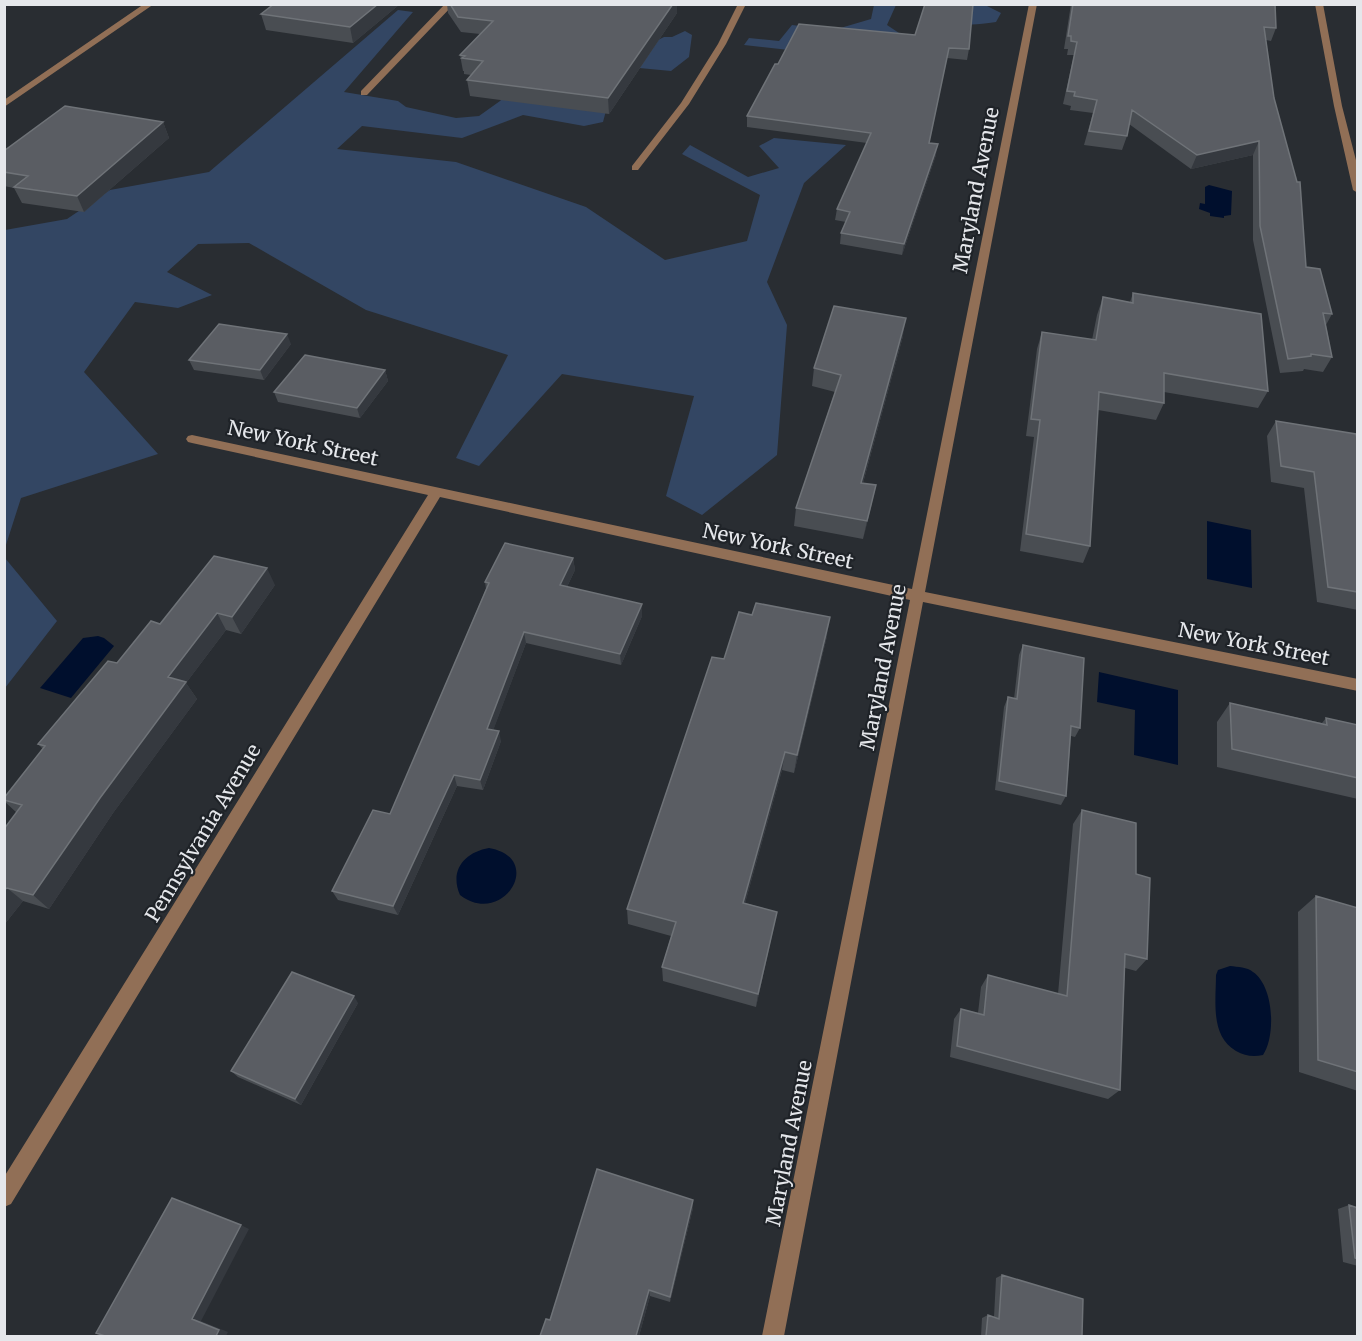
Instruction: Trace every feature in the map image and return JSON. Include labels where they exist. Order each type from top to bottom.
[{"type":"street","points":[[4,104],[150,4]]},
{"type":"street","points":[[364,93],[450,4]]},
{"type":"street","points":[[635,168],[686,104],[722,45],[742,4]]},
{"type":"street","name":"Maryland Avenue","points":[[773,1336],[1033,4]]},
{"type":"street","points":[[1319,4],[1358,190]]},
{"type":"street","name":"New York Street","points":[[192,439],[918,596],[1358,685]]},
{"type":"street","name":"Pennsylvania Avenue","points":[[4,1197],[437,491]]},
{"type":"shaded area","points":[[874,5],[896,5],[887,25],[899,33],[870,41],[837,29],[871,19]]},
{"type":"shaded area","points":[[930,5],[985,5],[1001,13],[996,22],[967,24],[954,21]]},
{"type":"shaded area","points":[[398,10],[413,12],[344,92],[398,101],[406,107],[456,118],[479,116],[500,101],[514,87],[640,49],[664,37],[672,37],[685,31],[692,35],[689,57],[671,71],[618,66],[603,122],[584,126],[523,115],[462,138],[362,126],[337,149],[456,162],[586,207],[665,260],[747,241],[760,195],[682,154],[690,145],[748,177],[779,168],[759,146],[774,138],[846,145],[804,183],[767,282],[787,325],[777,455],[702,515],[666,496],[694,396],[562,374],[479,466],[456,458],[508,355],[366,310],[249,243],[198,244],[167,272],[212,295],[178,308],[135,302],[84,372],[158,454],[21,498],[5,548],[5,230],[67,219],[110,190],[209,172]]},
{"type":"shaded area","points":[[792,25],[808,27],[807,52],[744,45],[749,38],[779,41]]},
{"type":"shaded area","points":[[1209,185],[1232,191],[1231,215],[1224,216],[1224,218],[1210,216],[1210,213],[1199,209],[1200,203],[1205,204],[1205,187]]},
{"type":"shaded area","points":[[1207,521],[1251,530],[1252,588],[1207,579]]},
{"type":"shaded area","points":[[5,558],[57,621],[4,688]]},
{"type":"shaded area","points":[[98,636],[114,646],[71,698],[40,688],[83,638]]},
{"type":"shaded area","points":[[1099,672],[1178,690],[1178,765],[1134,755],[1135,710],[1097,702]]},
{"type":"shaded area","points":[[489,848],[506,854],[515,864],[516,876],[512,888],[503,897],[491,903],[476,903],[460,895],[457,886],[458,870],[466,858]]},
{"type":"shaded area","points":[[1230,966],[1251,970],[1265,988],[1269,999],[1271,1024],[1270,1036],[1263,1055],[1249,1056],[1236,1051],[1222,1036],[1218,1027],[1215,1007],[1216,975],[1218,970]]},
{"type":"building","points":[[274,4],[378,4],[350,27],[261,14]]},
{"type":"building","points":[[450,4],[673,4],[608,98],[467,80],[483,61],[462,58],[465,56],[460,55],[493,21],[458,17]]},
{"type":"building","points":[[925,4],[973,4],[969,49],[949,48],[929,143],[938,144],[904,244],[841,233],[850,212],[837,209],[871,133],[747,116],[799,24],[915,35]]},
{"type":"building","points":[[1073,4],[1275,4],[1276,28],[1264,27],[1274,98],[1297,182],[1300,182],[1306,267],[1320,269],[1332,314],[1323,313],[1332,357],[1311,354],[1311,356],[1288,359],[1260,226],[1259,141],[1197,155],[1132,110],[1127,136],[1089,131],[1097,100],[1074,96],[1075,92],[1067,91],[1077,42],[1071,41],[1071,36],[1068,36]]},
{"type":"building","points":[[65,106],[163,122],[77,196],[14,187],[28,176],[4,172],[4,151]]},
{"type":"building","points":[[1133,293],[1261,314],[1268,391],[1164,373],[1164,403],[1099,392],[1090,546],[1026,534],[1040,420],[1031,419],[1042,332],[1096,340],[1103,297],[1133,303]]},
{"type":"building","points":[[834,306],[906,318],[861,483],[876,485],[867,521],[796,508],[841,375],[814,368]]},
{"type":"building","points":[[219,324],[287,334],[260,370],[189,360]]},
{"type":"building","points":[[305,355],[385,370],[357,408],[274,392]]},
{"type":"building","points":[[1276,421],[1356,434],[1358,442],[1358,592],[1328,587],[1314,472],[1281,466]]},
{"type":"building","points":[[505,543],[573,558],[560,585],[642,604],[620,654],[524,632],[487,729],[499,731],[480,780],[454,775],[393,906],[332,891],[373,810],[390,814],[489,583],[485,582]]},
{"type":"building","points":[[214,556],[267,568],[232,617],[217,613],[168,677],[186,682],[100,798],[33,895],[7,888],[4,890],[4,829],[22,805],[4,800],[4,798],[45,746],[38,744],[108,661],[117,663],[151,621],[160,624]]},
{"type":"building","points":[[756,603],[830,617],[797,755],[785,752],[743,903],[777,912],[758,994],[662,967],[676,922],[627,909],[712,657],[724,659],[739,612],[752,615]]},
{"type":"building","points":[[1023,645],[1084,658],[1080,728],[1071,726],[1066,796],[999,781],[1008,697],[1017,699]]},
{"type":"building","points":[[1230,703],[1327,725],[1326,718],[1358,725],[1358,778],[1232,749]]},
{"type":"building","points":[[1082,810],[1136,823],[1136,874],[1150,878],[1147,959],[1125,954],[1120,1090],[957,1046],[961,1009],[984,1015],[988,975],[1067,996]]},
{"type":"building","points":[[1316,896],[1358,908],[1358,1072],[1318,1060]]},
{"type":"building","points":[[292,972],[354,996],[295,1099],[231,1071]]},
{"type":"building","points":[[597,1169],[693,1200],[670,1297],[649,1290],[636,1336],[540,1336],[546,1319],[550,1320]]},
{"type":"building","points":[[172,1198],[241,1225],[192,1319],[219,1330],[216,1336],[105,1336],[96,1333]]},
{"type":"building","points":[[1349,1205],[1358,1208],[1358,1259],[1355,1258]]},
{"type":"building","points":[[1002,1275],[1083,1299],[1082,1336],[986,1336],[988,1315],[999,1319]]}]
